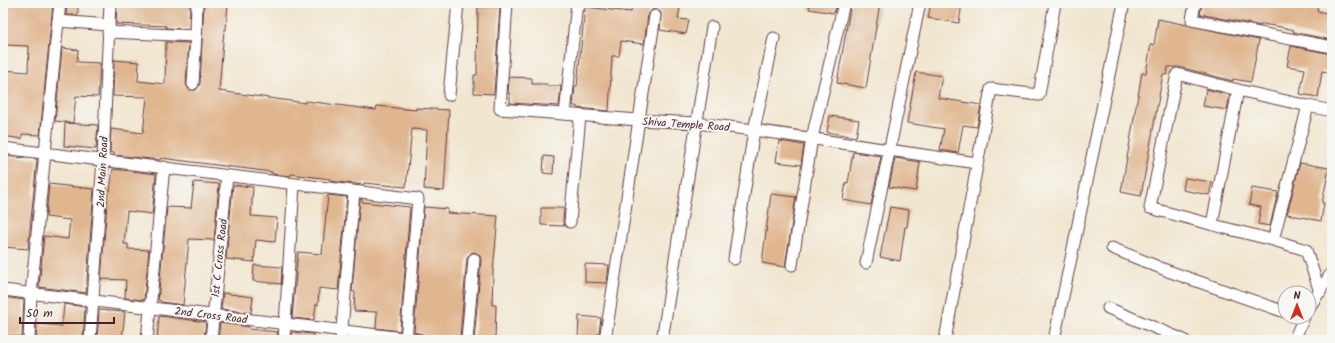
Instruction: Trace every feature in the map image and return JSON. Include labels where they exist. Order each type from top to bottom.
[{"type":"street","points":[[29,340],[31,294],[60,3]]},
{"type":"street","name":"2nd Main Road","points":[[90,340],[103,160],[110,3]]},
{"type":"street","points":[[193,84],[197,3]]},
{"type":"street","points":[[449,95],[458,3]]},
{"type":"street","name":"Shiva Temple Road","points":[[507,3],[500,109],[696,124],[754,130],[977,163]]},
{"type":"street","points":[[565,114],[577,3]]},
{"type":"street","points":[[792,265],[812,138],[844,3]]},
{"type":"street","points":[[866,263],[920,3]]},
{"type":"street","points":[[945,340],[991,89],[1039,95],[1055,3]]},
{"type":"street","points":[[1054,340],[1124,3]]},
{"type":"street","points":[[1195,3],[1192,20],[1332,47]]},
{"type":"street","points":[[605,340],[655,16]]},
{"type":"street","points":[[58,21],[109,28],[196,36]]},
{"type":"street","points":[[662,340],[712,27]]},
{"type":"street","points":[[734,259],[754,130],[774,38]]},
{"type":"street","points":[[1320,292],[1306,250],[1150,208],[1177,74],[1238,90],[1332,111]]},
{"type":"street","points":[[1212,224],[1238,90]]},
{"type":"street","points":[[1273,240],[1308,106]]},
{"type":"street","points":[[570,222],[580,116]]},
{"type":"street","points":[[3,148],[418,199],[406,339]]},
{"type":"street","points":[[147,340],[164,167]]},
{"type":"street","name":"1st C Cross Road","points":[[211,340],[227,176]]},
{"type":"street","points":[[284,340],[294,184]]},
{"type":"street","points":[[341,335],[354,192]]},
{"type":"street","points":[[1112,248],[1168,272],[1277,309]]},
{"type":"street","points":[[467,340],[474,259]]},
{"type":"street","points":[[1317,296],[1332,272]]},
{"type":"street","name":"2nd Cross Road","points":[[3,290],[285,324],[341,335],[420,340]]},
{"type":"street","points":[[1108,308],[1184,340]]},
{"type":"street","points":[[1295,340],[1300,325]]},
{"type":"building","points":[[3,3],[53,3],[40,135],[22,134],[22,139],[3,136],[3,70],[28,72],[29,46],[3,45]]},
{"type":"building","points":[[67,3],[78,3],[78,15],[66,15]]},
{"type":"building","points":[[117,3],[190,4],[189,29],[166,28],[166,26],[116,24]]},
{"type":"building","points":[[204,3],[228,3],[226,30],[224,30],[219,91],[305,103],[306,101],[376,110],[377,106],[416,110],[416,108],[449,110],[444,191],[424,189],[427,130],[412,129],[406,187],[364,183],[364,185],[330,181],[330,179],[291,174],[291,176],[272,174],[272,172],[161,158],[160,160],[114,155],[114,153],[110,152],[111,129],[143,133],[147,97],[113,96],[114,60],[139,62],[138,81],[165,84],[166,42],[189,43],[186,84],[189,90],[196,90],[200,84]]},
{"type":"building","points":[[632,3],[681,3],[678,19],[689,20],[686,34],[660,30],[661,13],[656,9],[652,10],[648,15],[644,44],[621,41],[619,56],[612,56],[609,111],[577,108],[577,106],[573,106],[575,86],[577,86],[585,7],[631,12]]},
{"type":"building","points":[[810,3],[837,3],[834,13],[809,9]]},
{"type":"building","points":[[851,3],[880,3],[866,88],[837,83]]},
{"type":"building","points":[[931,3],[962,3],[959,23],[928,18]]},
{"type":"building","points":[[1202,3],[1268,3],[1301,8],[1302,3],[1318,3],[1317,11],[1332,14],[1332,40],[1293,32],[1294,30],[1281,27],[1262,24],[1261,26],[1200,14]]},
{"type":"building","points":[[478,7],[500,7],[494,94],[474,93],[474,75],[477,75]]},
{"type":"building","points":[[1158,19],[1259,40],[1251,82],[1233,79],[1233,81],[1179,67],[1168,67],[1167,75],[1163,74],[1141,196],[1121,192],[1142,73],[1146,73],[1151,44],[1154,45]]},
{"type":"building","points":[[1291,46],[1332,54],[1332,73],[1322,71],[1318,97],[1300,94],[1305,69],[1287,66]]},
{"type":"building","points":[[62,48],[78,50],[77,62],[100,63],[98,97],[76,96],[73,123],[55,121]]},
{"type":"building","points":[[916,72],[942,76],[938,98],[981,105],[977,127],[963,125],[958,153],[940,150],[944,129],[907,123]]},
{"type":"building","points":[[509,77],[532,78],[532,84],[561,86],[559,106],[510,103],[510,94],[508,94]]},
{"type":"building","points":[[1206,89],[1230,95],[1227,110],[1203,106]]},
{"type":"building","points":[[830,116],[859,120],[856,137],[827,132]]},
{"type":"building","points":[[65,123],[98,125],[96,149],[64,146]]},
{"type":"building","points":[[779,141],[804,145],[801,165],[776,162]]},
{"type":"building","points":[[853,152],[881,156],[871,205],[843,200],[846,182],[848,183]]},
{"type":"building","points":[[3,156],[37,159],[28,249],[3,247]]},
{"type":"building","points":[[544,156],[554,157],[553,174],[543,173]]},
{"type":"building","points":[[895,158],[920,162],[916,191],[889,187]]},
{"type":"building","points":[[1300,163],[1329,168],[1322,203],[1324,203],[1321,221],[1287,214]]},
{"type":"building","points":[[113,169],[156,174],[152,214],[127,211],[124,244],[128,244],[128,249],[149,250],[144,300],[125,298],[126,280],[101,279],[108,190],[110,191]]},
{"type":"building","points":[[1185,178],[1212,182],[1209,195],[1183,190]]},
{"type":"building","points":[[194,182],[219,184],[214,240],[189,239],[183,305],[161,302],[158,300],[167,207],[191,208]]},
{"type":"building","points":[[49,184],[94,189],[86,293],[39,287],[44,236],[68,239],[70,220],[46,217]]},
{"type":"building","points":[[233,185],[253,187],[251,216],[277,218],[275,242],[256,240],[254,262],[226,259]]},
{"type":"building","points":[[1252,188],[1278,192],[1270,226],[1258,224],[1261,207],[1249,205]]},
{"type":"building","points":[[771,194],[796,197],[785,267],[762,263]]},
{"type":"building","points":[[328,195],[347,197],[338,290],[319,288],[318,305],[316,304],[314,320],[292,318],[298,252],[322,254]]},
{"type":"building","points":[[360,199],[362,199],[362,202],[410,207],[400,331],[376,328],[377,312],[354,311],[355,292],[352,291]]},
{"type":"building","points":[[424,207],[448,209],[447,213],[498,216],[493,272],[492,305],[496,305],[495,340],[474,340],[481,260],[480,256],[475,252],[471,253],[467,258],[460,337],[425,335],[414,332]]},
{"type":"building","points":[[890,207],[909,210],[900,261],[880,257]]},
{"type":"building","points":[[541,208],[564,208],[564,226],[541,225]]},
{"type":"building","points":[[585,264],[609,265],[607,283],[585,282]]},
{"type":"building","points":[[254,265],[282,267],[281,284],[253,281]]},
{"type":"building","points":[[223,293],[253,297],[251,313],[221,309]]},
{"type":"building","points":[[3,297],[24,300],[22,337],[3,335]]},
{"type":"building","points":[[64,304],[85,307],[83,340],[36,340],[37,324],[62,326]]},
{"type":"building","points":[[99,310],[125,312],[122,340],[97,340]]},
{"type":"building","points":[[159,316],[206,322],[204,340],[157,340]]},
{"type":"building","points":[[579,316],[601,318],[598,340],[578,340]]},
{"type":"building","points":[[220,323],[249,327],[249,329],[278,332],[277,340],[218,340]]},
{"type":"building","points":[[292,332],[313,334],[313,340],[291,340]]}]
